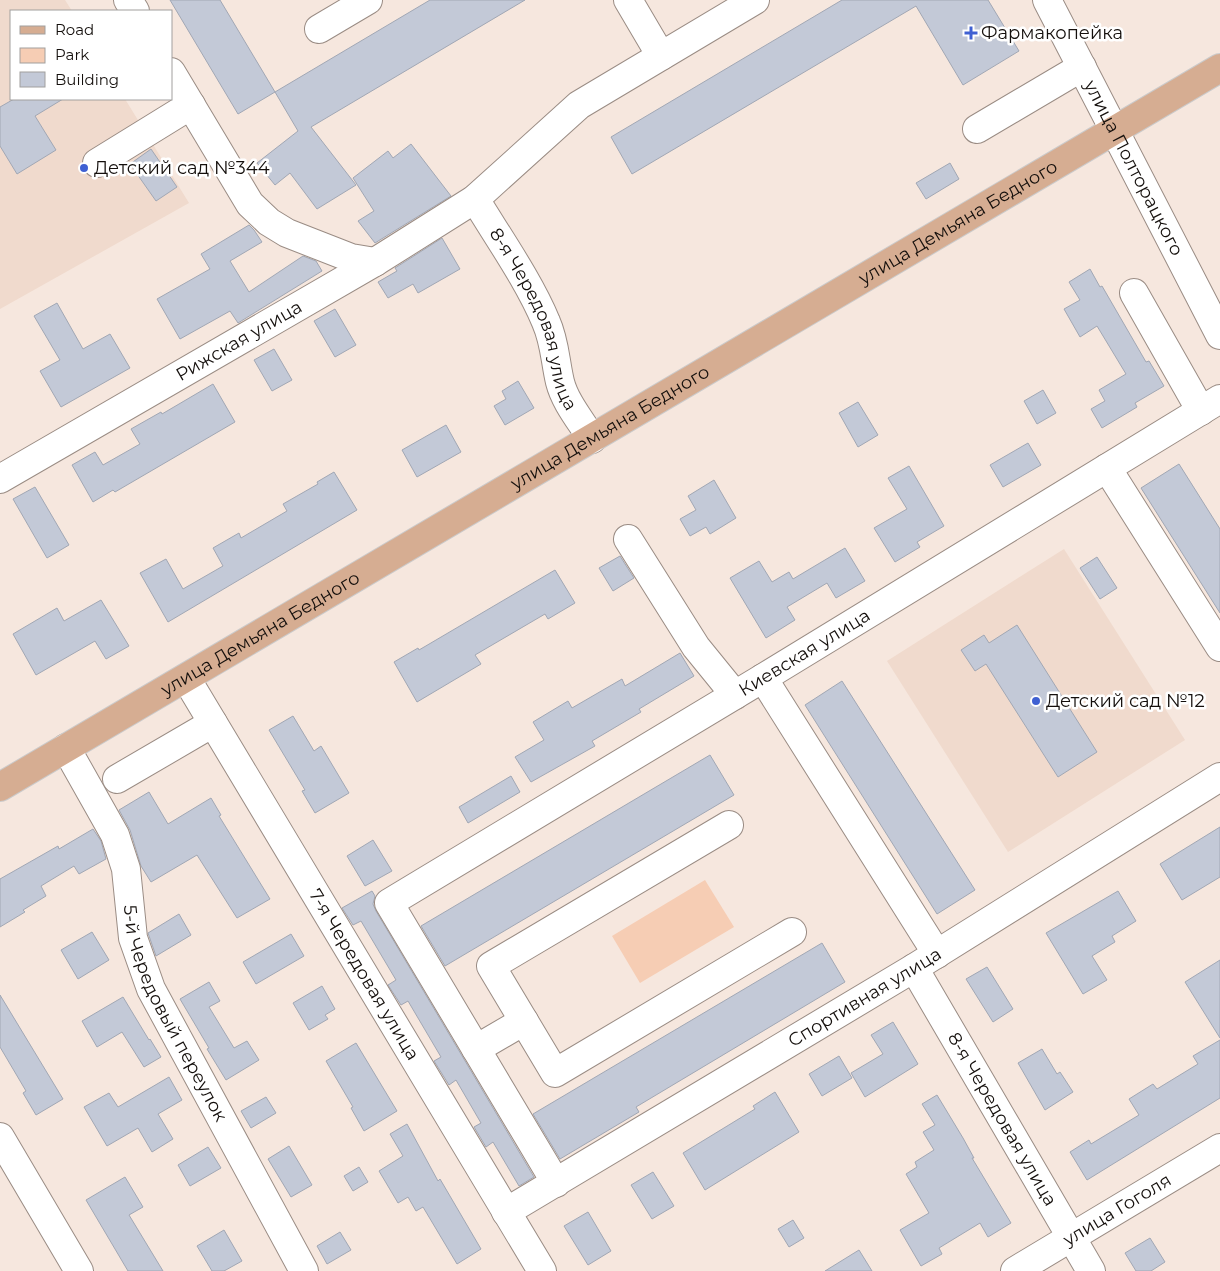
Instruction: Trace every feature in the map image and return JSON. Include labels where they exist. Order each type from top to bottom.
[{"type":"main road","name":"улица Демьяна Бедного","points":[[0,787],[1220,68]]},
{"type":"street","points":[[319,29],[368,0]]},
{"type":"street","points":[[628,0],[661,56]]},
{"type":"street","name":"Рижская улица","points":[[0,478],[375,262],[475,199],[579,105],[755,0]]},
{"type":"street","name":"улица Полторацкого","points":[[1047,0],[1220,335]]},
{"type":"street","points":[[977,128],[1082,67]]},
{"type":"street","points":[[172,74],[250,204],[269,222],[287,233],[351,258],[375,262]]},
{"type":"street","points":[[96,162],[191,105]]},
{"type":"street","name":"8-я Чередовая улица","points":[[475,199],[532,293],[546,322],[554,345],[560,383],[592,439]]},
{"type":"street","points":[[1134,293],[1211,405]]},
{"type":"street","name":"Киевская улица","points":[[476,1049],[389,903],[1211,405]]},
{"type":"street","points":[[1107,468],[1220,647]]},
{"type":"street","points":[[628,539],[696,647],[735,695]]},
{"type":"street","name":"7-я Чередовая улица","points":[[186,678],[542,1271]]},
{"type":"street","points":[[763,678],[937,954]]},
{"type":"street","points":[[117,779],[213,723]]},
{"type":"street","name":"5-й Чередовый переулок","points":[[66,748],[115,835],[126,869],[133,938],[151,988],[304,1271]]},
{"type":"street","name":"Спортивная улица","points":[[506,1212],[937,954],[1220,777]]},
{"type":"street","points":[[728,825],[491,966],[555,1073],[792,932]]},
{"type":"street","name":"8-я Чередовая улица","points":[[914,968],[1091,1271]]},
{"type":"street","points":[[524,1021],[476,1049],[556,1183]]},
{"type":"street","points":[[0,1137],[79,1271]]},
{"type":"street","name":"улица Гоголя","points":[[1014,1271],[1220,1148]]},
{"type":"shaded area","name":"Детский сад №344","points":[[0,0],[65,0],[71,10],[10,10],[10,100],[126,100],[189,203],[0,309]]},
{"type":"shaded area","name":"Детский сад №12","points":[[1064,549],[1185,740],[1008,852],[887,661]]},
{"type":"green space","points":[[705,880],[734,927],[640,983],[612,936]]},
{"type":"building","points":[[170,0],[220,0],[275,92],[238,114]]},
{"type":"building","points":[[430,0],[525,0],[311,127],[356,185],[317,209],[290,173],[275,185],[257,163],[298,131],[275,92]]},
{"type":"building","points":[[842,0],[988,0],[1019,51],[963,85],[916,6],[632,174],[611,137]]},
{"type":"building","points":[[12,100],[61,100],[35,116],[56,150],[17,174],[0,146],[0,107]]},
{"type":"building","points":[[411,144],[451,196],[375,243],[358,221],[374,211],[353,178],[388,151],[393,158]]},
{"type":"building","points":[[151,149],[177,187],[156,201],[130,164]]},
{"type":"building","points":[[950,163],[959,179],[926,199],[916,183]]},
{"type":"building","points":[[249,225],[262,242],[230,261],[249,292],[303,256],[316,261],[322,271],[238,323],[230,311],[180,339],[157,299],[210,269],[201,254]]},
{"type":"building","points":[[442,238],[460,269],[418,293],[413,284],[388,298],[378,282],[397,271],[395,268]]},
{"type":"building","points":[[1090,269],[1100,287],[1102,286],[1146,362],[1149,361],[1164,386],[1135,403],[1137,407],[1102,428],[1091,409],[1105,401],[1099,390],[1126,374],[1097,326],[1080,337],[1064,309],[1080,300],[1069,282]]},
{"type":"building","points":[[57,303],[83,349],[110,334],[130,368],[61,407],[40,371],[60,360],[34,316]]},
{"type":"building","points":[[335,309],[356,345],[335,357],[314,321]]},
{"type":"building","points":[[274,349],[292,380],[272,391],[254,360]]},
{"type":"building","points":[[518,381],[534,408],[505,425],[494,406],[506,399],[502,391]]},
{"type":"building","points":[[213,384],[235,422],[115,492],[113,490],[93,502],[72,465],[95,452],[103,465],[140,444],[131,429],[161,412],[162,414]]},
{"type":"building","points":[[1043,390],[1056,413],[1037,424],[1024,401]]},
{"type":"building","points":[[858,402],[878,435],[858,447],[839,413]]},
{"type":"building","points":[[446,425],[461,452],[417,477],[402,450]]},
{"type":"building","points":[[1028,443],[1041,465],[1003,487],[990,465]]},
{"type":"building","points":[[1179,464],[1220,529],[1220,613],[1141,488]]},
{"type":"building","points":[[909,466],[944,526],[917,542],[920,547],[895,562],[874,528],[907,509],[888,478]]},
{"type":"building","points":[[334,472],[357,510],[168,622],[140,573],[166,559],[183,589],[223,566],[213,548],[239,533],[241,538],[287,511],[283,504],[318,484],[317,482]]},
{"type":"building","points":[[714,480],[736,518],[710,534],[706,527],[690,536],[680,519],[696,510],[688,496]]},
{"type":"building","points":[[35,487],[69,545],[47,558],[13,499]]},
{"type":"building","points":[[845,548],[865,581],[836,598],[827,583],[787,607],[795,620],[766,638],[730,578],[759,561],[772,582],[789,572],[793,579]]},
{"type":"building","points":[[620,556],[634,578],[613,591],[599,568]]},
{"type":"building","points":[[1097,557],[1117,588],[1100,599],[1080,568]]},
{"type":"building","points":[[555,570],[575,603],[548,619],[545,614],[475,655],[481,664],[417,702],[394,662],[418,648],[419,650]]},
{"type":"building","points":[[101,600],[129,646],[106,659],[95,641],[36,675],[13,634],[57,608],[64,621]]},
{"type":"building","points":[[1017,625],[1097,752],[1058,777],[986,664],[975,671],[961,650],[984,635],[989,643]]},
{"type":"building","points":[[680,653],[694,676],[639,709],[641,712],[592,741],[595,746],[531,782],[515,757],[544,740],[533,722],[568,701],[572,708],[622,679],[625,686]]},
{"type":"building","points":[[842,681],[975,890],[937,914],[805,705]]},
{"type":"building","points":[[293,716],[314,751],[321,746],[349,793],[315,813],[302,791],[305,790],[269,730]]},
{"type":"building","points":[[710,755],[734,795],[445,966],[421,926]]},
{"type":"building","points":[[511,776],[520,792],[468,823],[459,807]]},
{"type":"building","points":[[149,792],[168,824],[211,798],[221,815],[219,816],[270,899],[237,918],[197,855],[151,882],[141,866],[130,830],[119,810]]},
{"type":"building","points":[[1220,827],[1220,877],[1182,900],[1160,864]]},
{"type":"building","points":[[93,829],[101,841],[106,859],[79,874],[74,866],[41,886],[46,896],[23,910],[25,912],[0,927],[0,879],[58,846],[59,849]]},
{"type":"building","points":[[373,840],[392,871],[365,886],[347,856]]},
{"type":"building","points":[[372,891],[375,896],[373,904],[376,911],[534,1177],[519,1186],[493,1142],[486,1147],[474,1127],[481,1123],[456,1080],[449,1085],[434,1061],[441,1057],[408,1001],[401,1005],[388,985],[396,980],[361,921],[353,925],[342,908]]},
{"type":"building","points":[[1118,891],[1136,921],[1112,936],[1115,942],[1092,956],[1107,980],[1083,994],[1046,933]]},
{"type":"building","points":[[179,914],[191,935],[156,956],[148,933]]},
{"type":"building","points":[[92,932],[109,960],[78,979],[61,950]]},
{"type":"building","points":[[291,934],[304,956],[256,984],[243,962]]},
{"type":"building","points":[[822,943],[845,982],[636,1107],[639,1112],[560,1159],[533,1114]]},
{"type":"building","points":[[1220,960],[1220,1038],[1185,982]]},
{"type":"building","points":[[987,967],[1013,1009],[993,1022],[966,979]]},
{"type":"building","points":[[209,982],[220,1001],[209,1007],[234,1048],[247,1041],[259,1060],[226,1080],[180,999]]},
{"type":"building","points":[[322,986],[335,1009],[325,1015],[328,1019],[309,1030],[293,1003]]},
{"type":"building","points":[[0,995],[63,1099],[36,1115],[23,1093],[26,1091],[0,1047]]},
{"type":"building","points":[[123,997],[161,1057],[144,1067],[122,1032],[97,1047],[82,1021]]},
{"type":"building","points":[[893,1022],[918,1064],[865,1097],[851,1073],[883,1054],[871,1035]]},
{"type":"building","points":[[1220,1040],[1220,1098],[1087,1180],[1070,1152],[1089,1140],[1091,1144],[1139,1115],[1129,1099],[1153,1084],[1157,1089],[1198,1064],[1193,1056]]},
{"type":"building","points":[[356,1043],[397,1111],[364,1131],[351,1108],[353,1107],[326,1061]]},
{"type":"building","points":[[1042,1049],[1057,1074],[1060,1072],[1073,1092],[1045,1110],[1018,1063]]},
{"type":"building","points":[[839,1056],[852,1078],[822,1096],[809,1074]]},
{"type":"building","points":[[169,1077],[182,1100],[158,1114],[173,1139],[152,1152],[138,1128],[107,1146],[84,1107],[109,1093],[118,1107]]},
{"type":"building","points":[[775,1092],[799,1132],[705,1190],[683,1153],[755,1109],[753,1106]]},
{"type":"building","points":[[937,1095],[1011,1223],[988,1237],[980,1223],[939,1248],[942,1254],[921,1266],[900,1230],[929,1213],[906,1174],[917,1167],[915,1162],[934,1150],[923,1132],[935,1125],[922,1104]]},
{"type":"building","points":[[266,1097],[276,1113],[251,1128],[241,1111]]},
{"type":"building","points":[[407,1124],[438,1181],[440,1179],[481,1249],[457,1264],[423,1207],[416,1211],[408,1197],[398,1203],[379,1171],[403,1156],[390,1134]]},
{"type":"building","points":[[289,1146],[312,1185],[291,1197],[268,1159]]},
{"type":"building","points":[[208,1147],[221,1168],[190,1186],[178,1165]]},
{"type":"building","points":[[359,1167],[368,1182],[353,1191],[344,1176]]},
{"type":"building","points":[[653,1172],[674,1206],[652,1219],[631,1185]]},
{"type":"building","points":[[125,1177],[143,1207],[129,1215],[163,1271],[128,1271],[86,1200]]},
{"type":"building","points":[[588,1212],[611,1251],[588,1265],[564,1226]]},
{"type":"building","points":[[793,1220],[804,1238],[789,1247],[778,1229]]},
{"type":"building","points":[[224,1230],[242,1261],[224,1271],[212,1271],[197,1246]]},
{"type":"building","points":[[340,1232],[351,1250],[327,1264],[317,1246]]},
{"type":"building","points":[[1150,1238],[1165,1262],[1151,1271],[1136,1271],[1125,1253]]},
{"type":"building","points":[[859,1250],[872,1271],[825,1271]]},
{"type":"place","name":"Фармакопейка","points":[[971,33]]},
{"type":"place","name":"Детский сад №344","points":[[84,168]]},
{"type":"place","name":"Детский сад №12","points":[[1036,701]]}]
